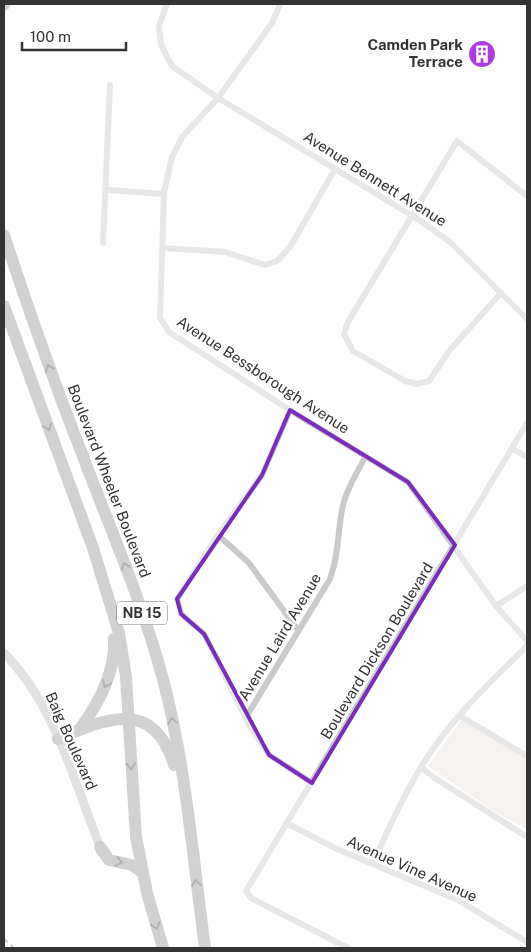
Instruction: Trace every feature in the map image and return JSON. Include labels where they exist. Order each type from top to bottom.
[{"type":"highway","name":"Boulevard Wheeler Boulevard","points":[[4,235],[39,342],[152,643],[169,707],[205,948]]},
{"type":"highway","name":"NB 15","points":[[4,306],[93,548],[122,645],[133,807],[142,872],[163,948]]},
{"type":"highway","points":[[80,729],[98,702],[113,664],[115,647],[110,602]]},
{"type":"highway","points":[[58,739],[80,729],[112,719],[128,718],[147,726],[163,741],[172,761],[185,804]]},
{"type":"highway","points":[[100,847],[109,860],[132,865],[142,872]]},
{"type":"street","name":"Avenue Bennett Avenue","points":[[167,4],[159,26],[161,45],[172,66],[218,98],[411,215],[450,242],[527,319]]},
{"type":"street","name":"Avenue Bessborough Avenue","points":[[280,4],[272,23],[218,98],[182,137],[172,157],[164,194],[160,318],[169,332],[290,410],[408,482],[455,545],[496,606],[527,641]]},
{"type":"street","points":[[104,244],[110,85]]},
{"type":"street","points":[[501,294],[449,351],[429,381],[417,384],[405,381],[353,351],[344,334],[348,322],[457,141],[527,196]]},
{"type":"street","points":[[163,248],[225,252],[266,265],[277,260],[290,247],[335,169]]},
{"type":"street","points":[[107,190],[164,194]]},
{"type":"street","points":[[290,410],[262,475],[218,535],[177,599],[181,614],[204,634],[246,717],[268,755],[312,783]]},
{"type":"street","name":"Boulevard Dickson Boulevard","points":[[348,948],[251,898],[246,891],[527,423]]},
{"type":"street","points":[[512,448],[527,457]]},
{"type":"street","name":"Avenue Laird Avenue","points":[[246,717],[330,579],[338,558],[343,506],[350,485],[366,455]]},
{"type":"street","points":[[218,535],[249,563],[298,630]]},
{"type":"street","points":[[496,606],[527,586]]},
{"type":"street","points":[[373,864],[421,767],[460,716],[491,680],[527,646]]},
{"type":"street","name":"Baig Boulevard","points":[[4,653],[35,692],[58,739],[100,847]]},
{"type":"street","points":[[460,716],[527,756]]},
{"type":"street","points":[[421,767],[433,778],[527,837]]},
{"type":"street","name":"Avenue Vine Avenue","points":[[286,823],[337,849],[458,900],[527,942]]},
{"type":"highlighted area","points":[[290,410],[408,482],[455,545],[312,783],[269,755],[204,634],[181,614],[177,599],[262,475]]},
{"type":"shaded area","points":[[463,718],[527,756],[527,829],[495,812],[428,766]]},
{"type":"railway","points":[[4,939],[14,948]]},
{"type":"place","name":"Camden Park Terrace","points":[[482,54]]}]
